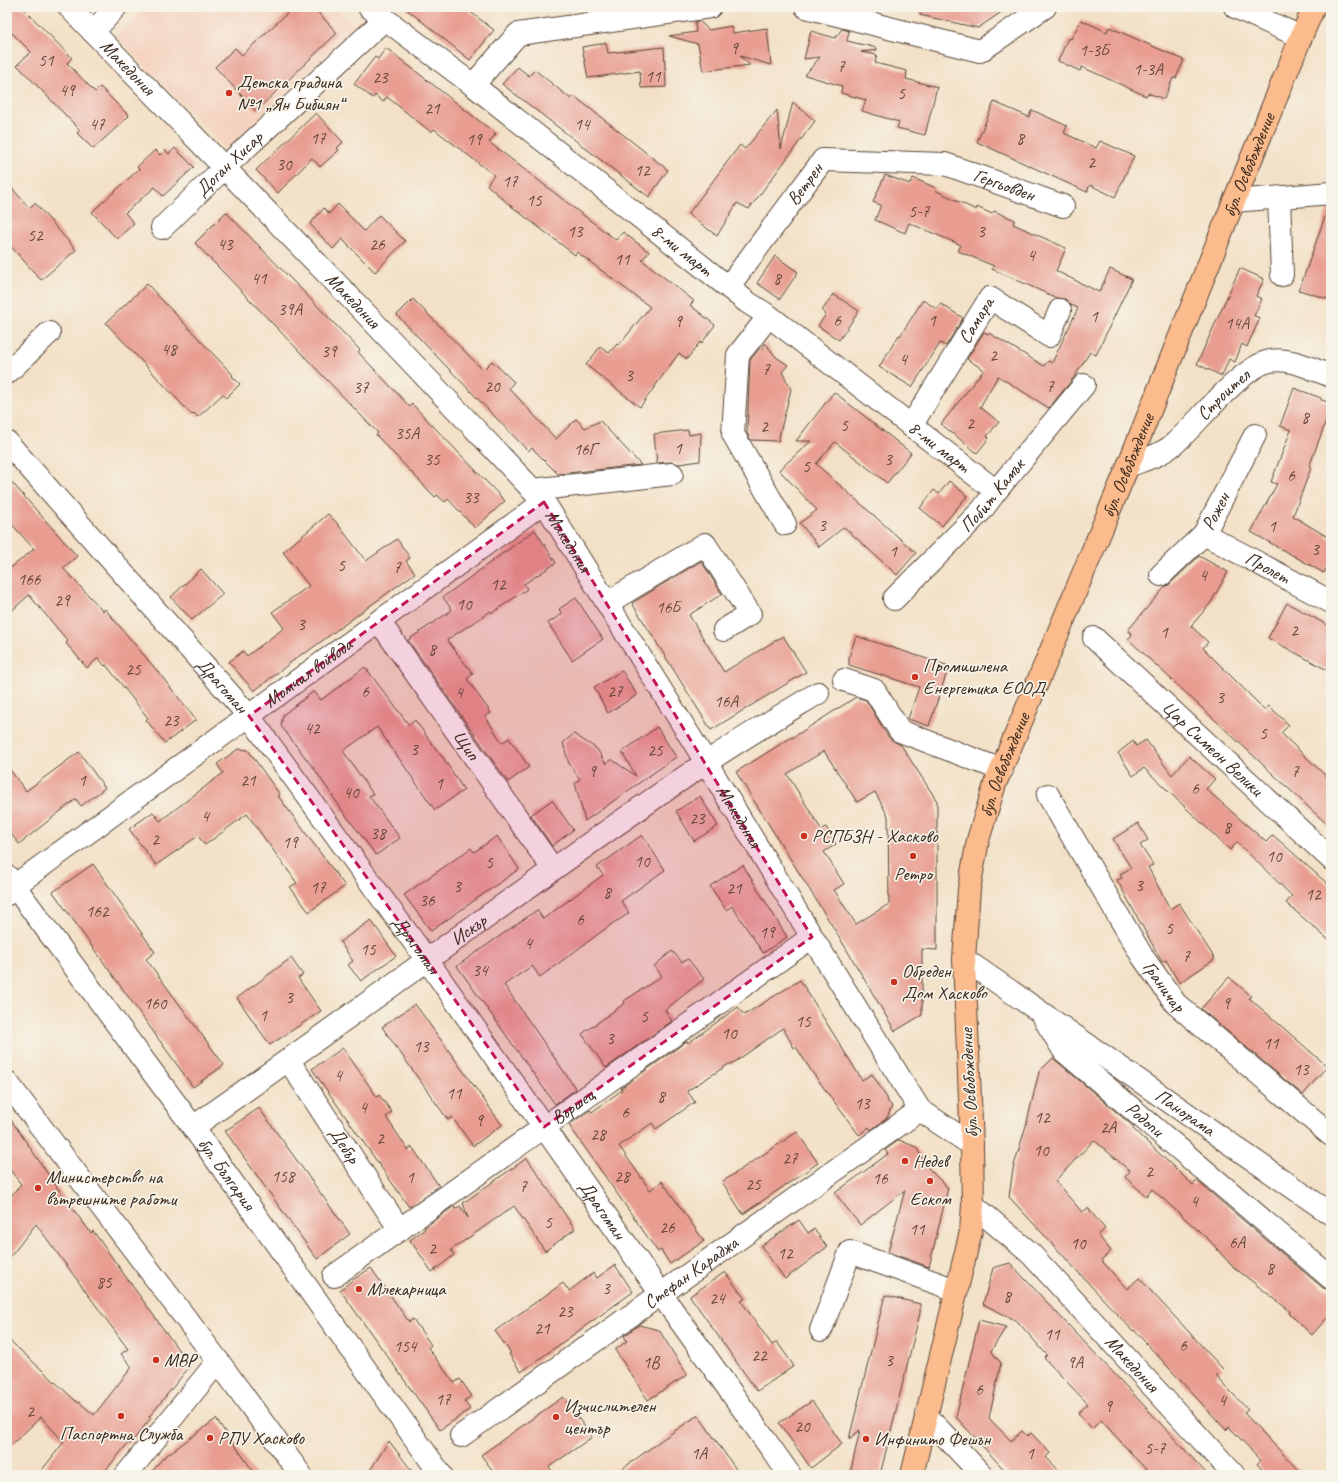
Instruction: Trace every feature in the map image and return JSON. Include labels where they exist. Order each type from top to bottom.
[{"type":"main road","name":"бул. Освобождение","points":[[912,1475],[971,1231],[973,1205],[972,1144],[964,959],[969,889],[978,840],[995,784],[1128,466],[1234,201],[1314,7]]},
{"type":"street","name":"Македония","points":[[69,7],[366,314],[538,496],[607,603],[706,762],[812,937],[920,1110],[972,1144]]},
{"type":"street","points":[[93,32],[116,7]]},
{"type":"street","points":[[473,85],[518,34],[710,7]]},
{"type":"street","points":[[806,7],[980,51],[1045,7]]},
{"type":"street","points":[[1236,7],[1301,37]]},
{"type":"street","name":"8-ми март","points":[[377,13],[473,85],[729,286],[747,302],[769,316],[996,491]]},
{"type":"street","name":"Доган Хисар","points":[[162,228],[225,167],[377,13]]},
{"type":"street","name":"Ветрен","points":[[729,286],[823,160],[945,164]]},
{"type":"street","name":"Гергьовден","points":[[945,164],[1063,206]]},
{"type":"street","points":[[1234,201],[1331,193]]},
{"type":"street","points":[[1279,198],[1282,275]]},
{"type":"street","name":"Самара","points":[[910,426],[990,298],[1049,336],[1060,310]]},
{"type":"street","points":[[769,316],[738,355],[733,434],[784,524]]},
{"type":"street","points":[[7,373],[49,333]]},
{"type":"street","name":"Строител","points":[[1128,466],[1154,456],[1173,446],[1233,385],[1256,366],[1270,361],[1287,360],[1331,376]]},
{"type":"street","name":"Побит Камък","points":[[894,599],[982,510],[1084,385]]},
{"type":"street","name":"Рожен","points":[[1161,575],[1204,534],[1255,435]]},
{"type":"street","name":"Драгоман","points":[[7,442],[249,716],[427,960],[790,1475]]},
{"type":"street","points":[[538,496],[672,474]]},
{"type":"street","name":"Момчил войвода","points":[[9,886],[249,716],[379,621],[538,496]]},
{"type":"street","name":"Пролет","points":[[1204,534],[1331,602]]},
{"type":"street","points":[[607,603],[705,544],[750,614],[724,630]]},
{"type":"street","name":"Щип","points":[[379,621],[553,869]]},
{"type":"street","name":"Цар Симеон Велики","points":[[1094,638],[1331,859]]},
{"type":"street","points":[[844,680],[874,690],[900,731],[1002,770]]},
{"type":"street","name":"Искър","points":[[193,1127],[289,1061],[553,869],[706,762],[818,693]]},
{"type":"street","name":"Граничар","points":[[1048,795],[1142,956],[1176,1004],[1328,1126]]},
{"type":"street","name":"бул. България","points":[[9,886],[193,1127],[441,1475]]},
{"type":"street","name":"Вършец","points":[[334,1276],[812,937]]},
{"type":"street","name":"Родопи","points":[[964,959],[1039,1012],[1064,1051],[1331,1278]]},
{"type":"street","name":"Панорама","points":[[1039,1012],[1331,1214]]},
{"type":"street","name":"Дебър","points":[[289,1061],[400,1230]]},
{"type":"street","points":[[7,1082],[218,1361],[301,1475]]},
{"type":"street","name":"Стефан Караджа","points":[[461,1436],[920,1110]]},
{"type":"street","name":"Македония","points":[[973,1205],[1030,1253],[1234,1475]]},
{"type":"street","points":[[821,1330],[850,1252],[956,1290]]},
{"type":"street","points":[[126,1475],[218,1361]]},
{"type":"street","points":[[926,1414],[975,1468]]},
{"type":"highlighted area","points":[[544,502],[812,937],[544,1127],[427,960],[249,716]]},
{"type":"shaded area","name":"Детска градина №1 „Ян Бибиян“","points":[[145,7],[333,7],[356,26],[226,149],[117,37]]},
{"type":"building","points":[[7,7],[22,7],[72,58],[67,63],[95,92],[100,87],[129,116],[93,149],[77,133],[80,130],[17,65],[31,52],[7,28]]},
{"type":"building","points":[[294,7],[313,7],[337,33],[256,111],[215,67],[235,48],[242,55]]},
{"type":"building","points":[[404,7],[464,7],[494,30],[470,60]]},
{"type":"building","points":[[921,7],[1009,7],[978,28],[920,15]]},
{"type":"building","points":[[1081,20],[1107,32],[1109,27],[1184,60],[1176,78],[1173,78],[1164,99],[1148,93],[1146,96],[1082,67],[1080,71],[1058,61],[1068,38],[1071,39]]},
{"type":"building","points":[[699,21],[709,30],[731,26],[733,33],[767,28],[771,65],[740,56],[750,65],[703,71],[698,44],[669,36],[696,32],[695,22]]},
{"type":"building","points":[[842,29],[849,31],[847,41],[877,48],[877,50],[861,52],[877,55],[875,63],[907,71],[906,79],[937,87],[925,135],[897,128],[899,122],[862,111],[866,100],[841,93],[842,86],[805,75],[820,57],[804,59],[811,31],[835,38]]},
{"type":"building","points":[[606,43],[608,53],[664,47],[666,87],[641,88],[640,71],[588,78],[582,47]]},
{"type":"building","points":[[386,48],[496,134],[489,142],[574,208],[616,240],[623,232],[649,252],[642,260],[694,301],[690,305],[715,325],[701,344],[700,342],[687,359],[679,353],[640,407],[586,365],[600,347],[609,353],[617,344],[619,345],[650,307],[577,252],[575,255],[511,206],[487,185],[494,175],[434,129],[431,132],[387,97],[383,102],[375,95],[373,98],[354,84],[375,57],[378,59]]},
{"type":"building","points":[[518,67],[529,76],[535,70],[571,99],[574,96],[668,170],[649,197],[502,84]]},
{"type":"building","points":[[793,102],[815,121],[749,209],[737,203],[717,236],[688,214],[740,145],[745,149],[777,110],[781,149]]},
{"type":"building","points":[[994,102],[1029,117],[1032,110],[1067,126],[1064,133],[1096,148],[1100,141],[1134,156],[1115,197],[1090,185],[1087,192],[977,142]]},
{"type":"building","points":[[316,113],[343,142],[337,148],[339,150],[320,167],[312,158],[278,193],[256,170]]},
{"type":"building","points":[[175,148],[194,167],[163,196],[155,187],[125,213],[134,223],[117,239],[92,212],[139,169],[137,167],[155,150],[160,155],[165,150],[169,154]]},
{"type":"building","points":[[885,175],[910,184],[913,178],[936,188],[935,190],[976,210],[977,207],[992,214],[994,211],[1015,220],[1013,224],[1066,248],[1056,271],[1099,292],[1110,269],[1132,279],[1096,355],[1090,352],[1075,376],[1049,408],[998,376],[980,407],[999,422],[987,436],[989,438],[977,453],[941,424],[984,370],[967,359],[984,332],[989,333],[1044,366],[1048,361],[1052,363],[1078,308],[1071,305],[1065,299],[1057,298],[992,269],[994,266],[958,251],[961,245],[909,223],[905,233],[875,220],[881,205],[873,202]]},
{"type":"building","points":[[7,182],[29,208],[35,203],[76,250],[41,280],[7,242]]},
{"type":"building","points":[[338,204],[364,231],[379,215],[405,241],[375,272],[342,239],[333,249],[310,224],[324,208],[329,214]]},
{"type":"building","points":[[1328,208],[1331,208],[1331,300],[1299,290]]},
{"type":"building","points":[[226,212],[360,350],[358,352],[410,407],[412,404],[505,501],[475,528],[448,499],[445,502],[437,495],[435,497],[376,435],[378,433],[195,243]]},
{"type":"building","points":[[775,256],[798,272],[780,299],[757,283]]},
{"type":"building","points":[[1240,268],[1264,279],[1256,296],[1262,299],[1254,316],[1260,318],[1247,347],[1242,344],[1235,362],[1229,359],[1222,376],[1197,364]]},
{"type":"building","points":[[147,284],[240,384],[226,398],[223,394],[198,417],[194,413],[192,415],[106,323]]},
{"type":"building","points":[[833,294],[859,311],[839,340],[818,326],[826,314],[822,311]]},
{"type":"building","points":[[413,299],[483,370],[492,361],[514,382],[509,388],[556,439],[576,419],[585,428],[600,421],[641,465],[558,474],[532,448],[528,451],[397,315]]},
{"type":"building","points":[[923,300],[937,309],[941,304],[963,318],[946,346],[940,343],[912,387],[879,367]]},
{"type":"building","points":[[765,343],[776,357],[788,365],[782,372],[791,389],[778,441],[751,440],[747,433],[750,360],[760,348],[762,349]]},
{"type":"building","points":[[1294,388],[1331,403],[1331,408],[1309,467],[1311,468],[1293,516],[1331,539],[1331,559],[1324,573],[1251,532],[1277,484],[1271,482],[1291,430],[1280,426]]},
{"type":"building","points":[[834,392],[911,453],[887,483],[835,442],[816,464],[916,553],[897,575],[844,527],[819,547],[800,523],[817,510],[779,470],[811,441],[796,441]]},
{"type":"building","points":[[688,430],[689,435],[701,433],[700,461],[679,464],[671,462],[657,463],[654,434]]},
{"type":"building","points":[[7,477],[77,556],[63,568],[103,611],[105,609],[196,720],[165,743],[146,720],[148,718],[106,665],[105,666],[98,658],[87,668],[66,643],[68,641],[29,595],[7,615],[7,571],[34,549],[7,519]]},
{"type":"building","points":[[949,481],[967,496],[942,526],[920,508],[934,490],[939,494]]},
{"type":"building","points":[[328,514],[366,561],[397,539],[410,558],[406,561],[415,573],[304,654],[303,653],[254,691],[229,662],[243,651],[247,656],[284,628],[272,612],[309,586],[283,552]]},
{"type":"building","points":[[535,530],[556,563],[524,584],[527,589],[492,613],[491,611],[447,640],[473,674],[467,679],[491,713],[485,716],[502,743],[509,738],[529,767],[508,782],[408,640],[452,610],[443,597]]},
{"type":"building","points":[[1199,556],[1228,572],[1210,604],[1191,626],[1208,642],[1203,648],[1265,710],[1269,706],[1289,725],[1281,733],[1331,781],[1331,828],[1128,639],[1132,635],[1128,630],[1165,587]]},
{"type":"building","points":[[701,561],[722,594],[689,615],[724,672],[783,636],[806,672],[711,730],[632,603]]},
{"type":"building","points":[[201,569],[223,594],[192,620],[171,597]]},
{"type":"building","points":[[576,598],[603,639],[572,660],[548,623],[562,614],[559,609]]},
{"type":"building","points":[[1287,603],[1331,627],[1331,672],[1268,638]]},
{"type":"building","name":"Промишлена Енергетика ЕООД","points":[[856,636],[949,666],[929,726],[908,719],[919,687],[849,665],[849,657]]},
{"type":"building","points":[[365,667],[409,725],[415,720],[442,756],[464,790],[435,810],[377,727],[343,751],[373,794],[369,796],[400,838],[376,855],[344,813],[315,770],[281,726],[283,715],[314,691],[321,700]]},
{"type":"building","points":[[622,671],[637,695],[608,713],[594,687]]},
{"type":"building","points":[[856,697],[866,700],[889,738],[901,745],[937,801],[937,950],[922,949],[922,1015],[895,1031],[838,935],[736,772]],"holes":[[[824,751],[857,802],[875,792],[888,816],[889,904],[856,924],[834,890],[844,884],[824,852],[836,844],[826,827],[821,829],[787,774]]]},
{"type":"building","points":[[657,727],[676,757],[585,821],[575,783],[580,779],[569,764],[563,743],[574,734],[597,749],[606,764],[611,759],[636,776],[622,752]]},
{"type":"building","points":[[1146,740],[1172,775],[1189,756],[1215,779],[1206,789],[1266,842],[1273,835],[1331,887],[1331,942],[1286,903],[1292,896],[1237,842],[1230,850],[1144,768],[1133,776],[1118,753],[1133,741],[1136,746]]},
{"type":"building","points":[[238,749],[248,750],[280,795],[278,796],[345,886],[309,912],[290,887],[297,883],[247,814],[205,845],[198,836],[156,865],[129,829],[153,812],[160,821],[223,773],[217,764]]},
{"type":"building","points":[[79,752],[105,788],[81,806],[76,799],[19,844],[7,829],[7,766],[26,791]]},
{"type":"building","points":[[700,796],[718,826],[694,841],[676,811]]},
{"type":"building","points":[[552,800],[573,830],[552,846],[531,815]]},
{"type":"building","points":[[1138,823],[1148,840],[1140,845],[1153,865],[1148,867],[1170,909],[1179,903],[1215,959],[1179,983],[1166,960],[1162,962],[1117,880],[1122,878],[1120,874],[1131,868],[1113,839]]},
{"type":"building","points":[[642,835],[665,870],[621,901],[629,913],[540,977],[532,966],[504,985],[576,1089],[555,1104],[457,966],[537,910],[543,919],[603,875],[597,867]]},
{"type":"building","points":[[497,836],[519,869],[431,931],[404,895],[471,848],[474,852]]},
{"type":"building","points":[[93,864],[155,952],[146,959],[224,1065],[193,1087],[53,892]]},
{"type":"building","points":[[743,865],[787,937],[763,953],[732,906],[726,910],[710,886]]},
{"type":"building","points":[[371,920],[396,956],[361,981],[348,965],[353,961],[340,942]]},
{"type":"building","points":[[672,951],[682,962],[688,959],[704,979],[665,1010],[672,1021],[606,1068],[582,1034],[625,1003],[624,1001],[662,976],[654,966]]},
{"type":"building","points":[[291,958],[303,975],[298,978],[321,1011],[270,1045],[237,998]]},
{"type":"building","points":[[1229,977],[1251,996],[1249,998],[1327,1066],[1303,1095],[1201,1009]]},
{"type":"building","points":[[800,980],[862,1080],[872,1074],[888,1102],[892,1106],[887,1118],[871,1130],[869,1127],[859,1135],[812,1072],[796,1047],[794,1048],[783,1028],[732,1064],[729,1064],[687,1091],[695,1102],[656,1129],[652,1123],[619,1146],[650,1190],[662,1181],[704,1241],[670,1264],[661,1250],[658,1252],[569,1125],[590,1110],[592,1112],[622,1090],[621,1088],[738,1007],[744,1015]]},
{"type":"building","points":[[415,1004],[502,1125],[473,1146],[452,1117],[448,1120],[382,1027]]},
{"type":"building","points":[[343,1048],[377,1097],[379,1095],[392,1112],[386,1117],[408,1150],[412,1147],[439,1186],[409,1207],[312,1069]]},
{"type":"building","points":[[1053,1058],[1134,1127],[1133,1129],[1193,1185],[1197,1181],[1323,1288],[1331,1290],[1331,1313],[1312,1335],[1289,1313],[1290,1311],[1231,1265],[1209,1240],[1152,1189],[1146,1196],[1125,1177],[1130,1171],[1094,1140],[1055,1181],[1082,1212],[1088,1208],[1105,1229],[1098,1235],[1111,1251],[1101,1260],[1127,1289],[1139,1278],[1223,1369],[1216,1376],[1248,1410],[1244,1413],[1303,1475],[1267,1475],[1257,1464],[1261,1460],[1229,1427],[1226,1430],[1009,1197],[1013,1169],[1027,1122],[1039,1072]]},
{"type":"building","points":[[259,1108],[350,1234],[317,1259],[225,1131]]},
{"type":"building","points":[[7,1114],[61,1193],[91,1233],[93,1231],[190,1366],[149,1417],[151,1418],[102,1475],[38,1475],[64,1442],[41,1417],[7,1449],[7,1338],[78,1403],[79,1402],[94,1415],[132,1367],[121,1354],[128,1349],[36,1224],[7,1261],[7,1201],[21,1184],[7,1166]]},
{"type":"building","points":[[797,1132],[818,1163],[743,1214],[722,1182]]},
{"type":"building","points":[[899,1140],[916,1147],[928,1168],[948,1188],[929,1267],[888,1252],[905,1190],[860,1225],[835,1193],[888,1154],[885,1150]]},
{"type":"building","points":[[527,1158],[575,1229],[545,1251],[514,1206],[451,1250],[454,1255],[432,1272],[410,1240],[454,1206],[455,1209],[460,1206],[468,1218],[463,1203]]},
{"type":"building","points":[[799,1220],[808,1233],[814,1229],[827,1247],[785,1279],[761,1246]]},
{"type":"building","points":[[1010,1263],[1208,1475],[1151,1475],[1101,1420],[1092,1429],[1078,1413],[1088,1404],[1044,1358],[1047,1355],[1017,1321],[983,1304],[993,1268]]},
{"type":"building","points":[[615,1265],[633,1292],[521,1372],[509,1354],[511,1353],[495,1331],[563,1283],[569,1291],[593,1273],[597,1278]]},
{"type":"building","points":[[371,1268],[409,1322],[413,1319],[431,1345],[428,1348],[454,1383],[460,1379],[472,1396],[464,1401],[470,1409],[440,1430],[340,1290]]},
{"type":"building","points":[[725,1272],[745,1299],[741,1301],[772,1345],[777,1342],[794,1366],[757,1391],[690,1296]]},
{"type":"building","points":[[885,1295],[920,1304],[920,1313],[880,1475],[853,1475],[854,1471],[851,1470],[860,1430],[849,1439]]},
{"type":"building","points":[[979,1320],[1006,1327],[991,1351],[1001,1363],[989,1418],[1011,1441],[1022,1431],[1027,1436],[1031,1433],[1050,1453],[1046,1457],[1063,1475],[1009,1475],[956,1417]]},
{"type":"building","points":[[639,1325],[659,1330],[687,1375],[648,1400],[615,1350],[627,1341],[624,1336]]},
{"type":"building","name":"Изчислителен център","points":[[563,1397],[592,1437],[549,1467],[555,1475],[496,1475],[481,1455]]},
{"type":"building","points":[[812,1401],[842,1444],[811,1468],[779,1423]]},
{"type":"building","points":[[698,1415],[740,1475],[614,1475],[663,1439]]},
{"type":"building","name":"РПУ Хасково","points":[[216,1419],[256,1475],[149,1475],[163,1458]]},
{"type":"building","points":[[389,1441],[415,1475],[367,1475]]},
{"type":"place","name":"Детска градина №1 „Ян Бибиян“","points":[[229,93]]},
{"type":"place","name":"Промишлена Енергетика ЕООД","points":[[915,677]]},
{"type":"place","name":"РСПБЗН - Хасково","points":[[804,836]]},
{"type":"place","name":"Ретро","points":[[913,856]]},
{"type":"place","name":"Обреден Дом Хасково","points":[[894,982]]},
{"type":"place","name":"Недев","points":[[905,1161]]},
{"type":"place","name":"Еском","points":[[930,1181]]},
{"type":"place","name":"Министерство на вътрешните работи","points":[[38,1188]]},
{"type":"place","name":"Млекарница","points":[[359,1289]]},
{"type":"place","name":"МВР","points":[[156,1360]]},
{"type":"place","name":"Паспортна Служба","points":[[121,1416]]},
{"type":"place","name":"Изчислителен център","points":[[556,1417]]},
{"type":"place","name":"РПУ Хасково","points":[[210,1438]]},
{"type":"place","name":"Инфинито Фешън","points":[[866,1439]]}]
